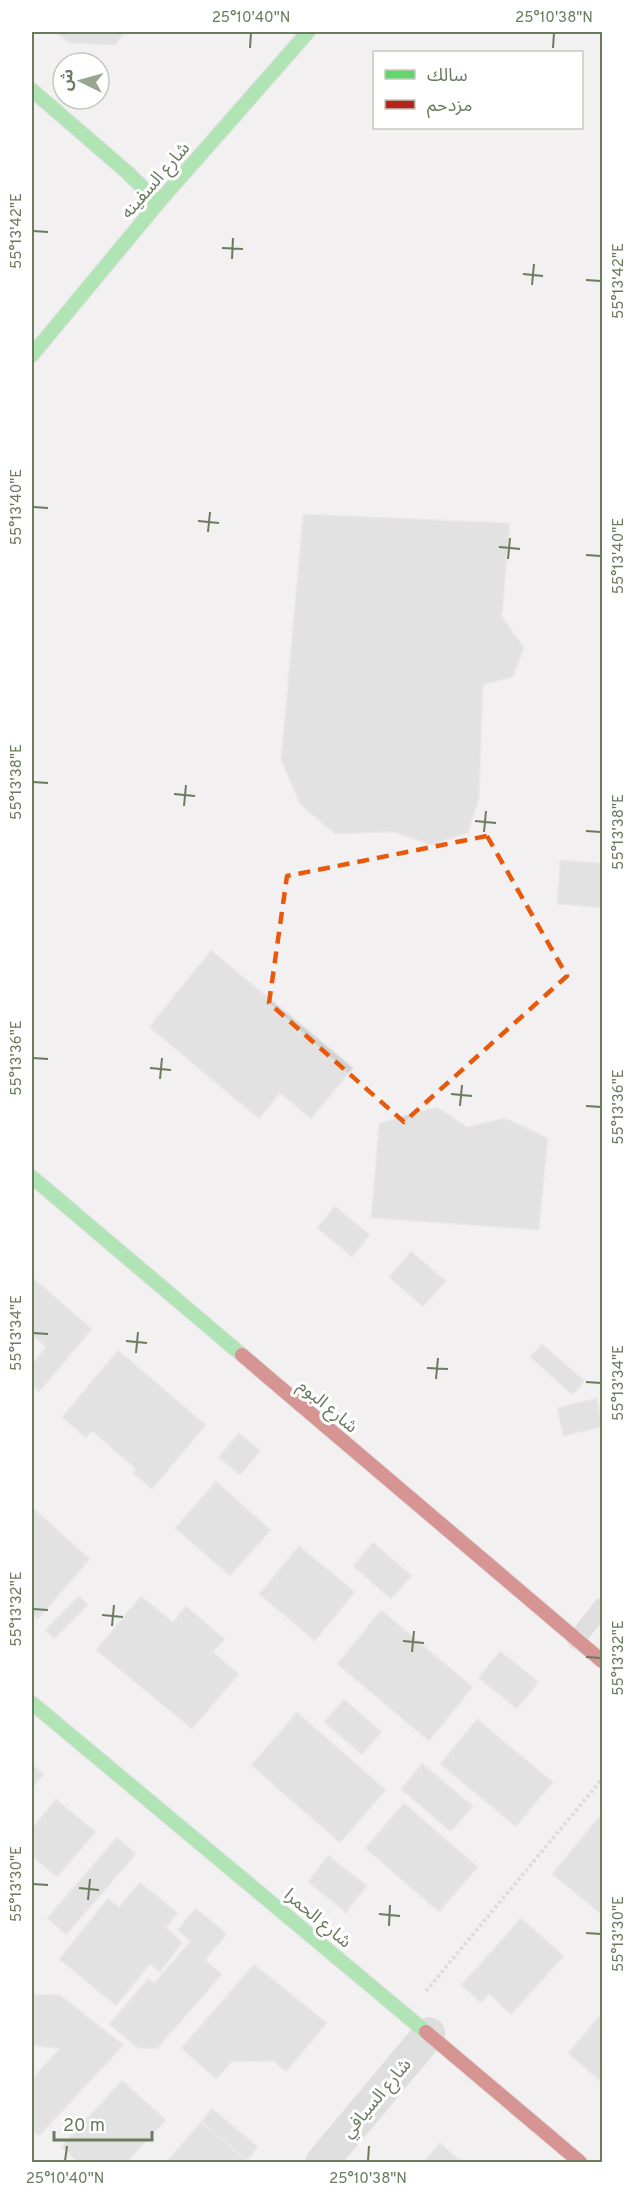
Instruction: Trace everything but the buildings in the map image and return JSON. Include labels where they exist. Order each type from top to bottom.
[{"type":"street","name":"شارع السفينه","points":[[32,355],[158,203],[308,32]]},
{"type":"street","points":[[32,90],[128,173],[158,203]]},
{"type":"street","name":"شارع البوم","points":[[32,1177],[603,1661]]},
{"type":"street","name":"شارع الحمرا","points":[[32,1703],[580,2163]]},
{"type":"street","name":"شارع السيافي","points":[[322,2163],[418,2025]]},
{"type":"lane","points":[[576,1640],[603,1607]]},
{"type":"path","points":[[418,2025],[603,1779]]},
{"type":"highlighted area","points":[[487,836],[567,976],[404,1122],[269,1003],[287,876]]},
{"type":"traffic: fast","points":[[32,355],[158,203],[308,32]]},
{"type":"traffic: fast","points":[[32,90],[128,173],[158,203]]},
{"type":"traffic: fast","points":[[32,1177],[242,1355]]},
{"type":"traffic: fast","points":[[32,1703],[426,2032]]},
{"type":"traffic: jam","points":[[242,1355],[602,1661]]},
{"type":"traffic: jam","points":[[426,2032],[580,2162]]}]
